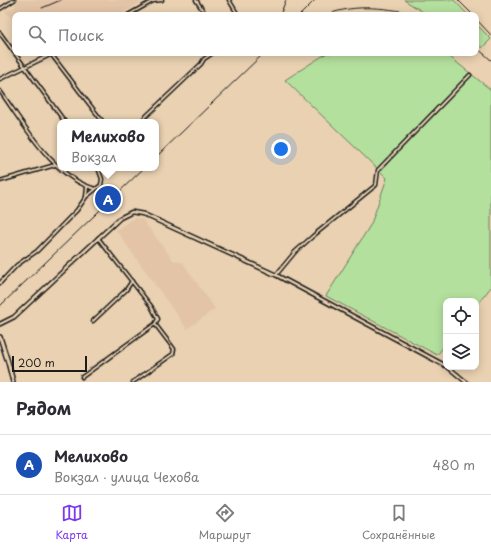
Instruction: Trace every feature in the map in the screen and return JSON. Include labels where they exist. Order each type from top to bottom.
[{"type":"main road","points":[[0,337],[13,382]]},
{"type":"street","points":[[0,9],[14,0]]},
{"type":"street","points":[[134,12],[153,2],[162,0]]},
{"type":"street","points":[[196,0],[204,12]]},
{"type":"street","points":[[229,0],[236,12]]},
{"type":"street","points":[[0,33],[12,50]]},
{"type":"street","points":[[16,56],[63,119]]},
{"type":"street","points":[[0,79],[49,56]]},
{"type":"street","points":[[54,56],[101,119]]},
{"type":"street","points":[[143,119],[208,56]]},
{"type":"street","points":[[276,275],[295,252],[376,185],[378,170],[470,75]]},
{"type":"street","points":[[0,91],[55,165],[0,181]]},
{"type":"street","points":[[63,171],[77,182],[96,189]]},
{"type":"street","points":[[0,283],[17,265],[37,250],[78,210],[86,197],[102,182],[99,171]]},
{"type":"street","points":[[86,197],[88,187]]},
{"type":"street","points":[[0,324],[14,317],[122,216],[128,212],[136,212],[276,275],[443,364]]},
{"type":"street","points":[[82,377],[155,324],[158,319],[156,313],[98,238]]},
{"type":"street","points":[[93,321],[126,290],[132,281]]},
{"type":"street","points":[[133,382],[173,354],[174,349],[155,324]]},
{"type":"street","points":[[452,370],[466,382]]},
{"type":"shaded area","points":[[17,0],[146,0],[124,12],[12,12],[12,19],[5,11],[14,8]]},
{"type":"shaded area","points":[[134,218],[142,219],[173,260],[183,263],[215,309],[187,329],[116,230]]},
{"type":"green space","points":[[404,0],[454,0],[465,12],[423,12]]},
{"type":"green space","points":[[479,27],[491,39],[482,48],[479,46]]},
{"type":"green space","points":[[322,56],[449,56],[491,90],[491,287],[479,302],[479,298],[443,298],[443,348],[437,355],[326,296],[371,224],[387,178],[285,80]]},
{"type":"railway","points":[[42,8],[61,0]]},
{"type":"railway","points":[[281,12],[286,0]]},
{"type":"railway","points":[[303,12],[315,0]]},
{"type":"railway","points":[[458,0],[470,12]]},
{"type":"railway","points":[[334,12],[361,8],[406,12]]},
{"type":"railway","points":[[479,22],[491,35]]},
{"type":"railway","points":[[479,50],[491,60]]},
{"type":"railway","points":[[159,154],[261,56]]},
{"type":"railway","points":[[0,306],[141,171]]},
{"type":"place","name":"Мелихово","points":[[108,199]]}]
